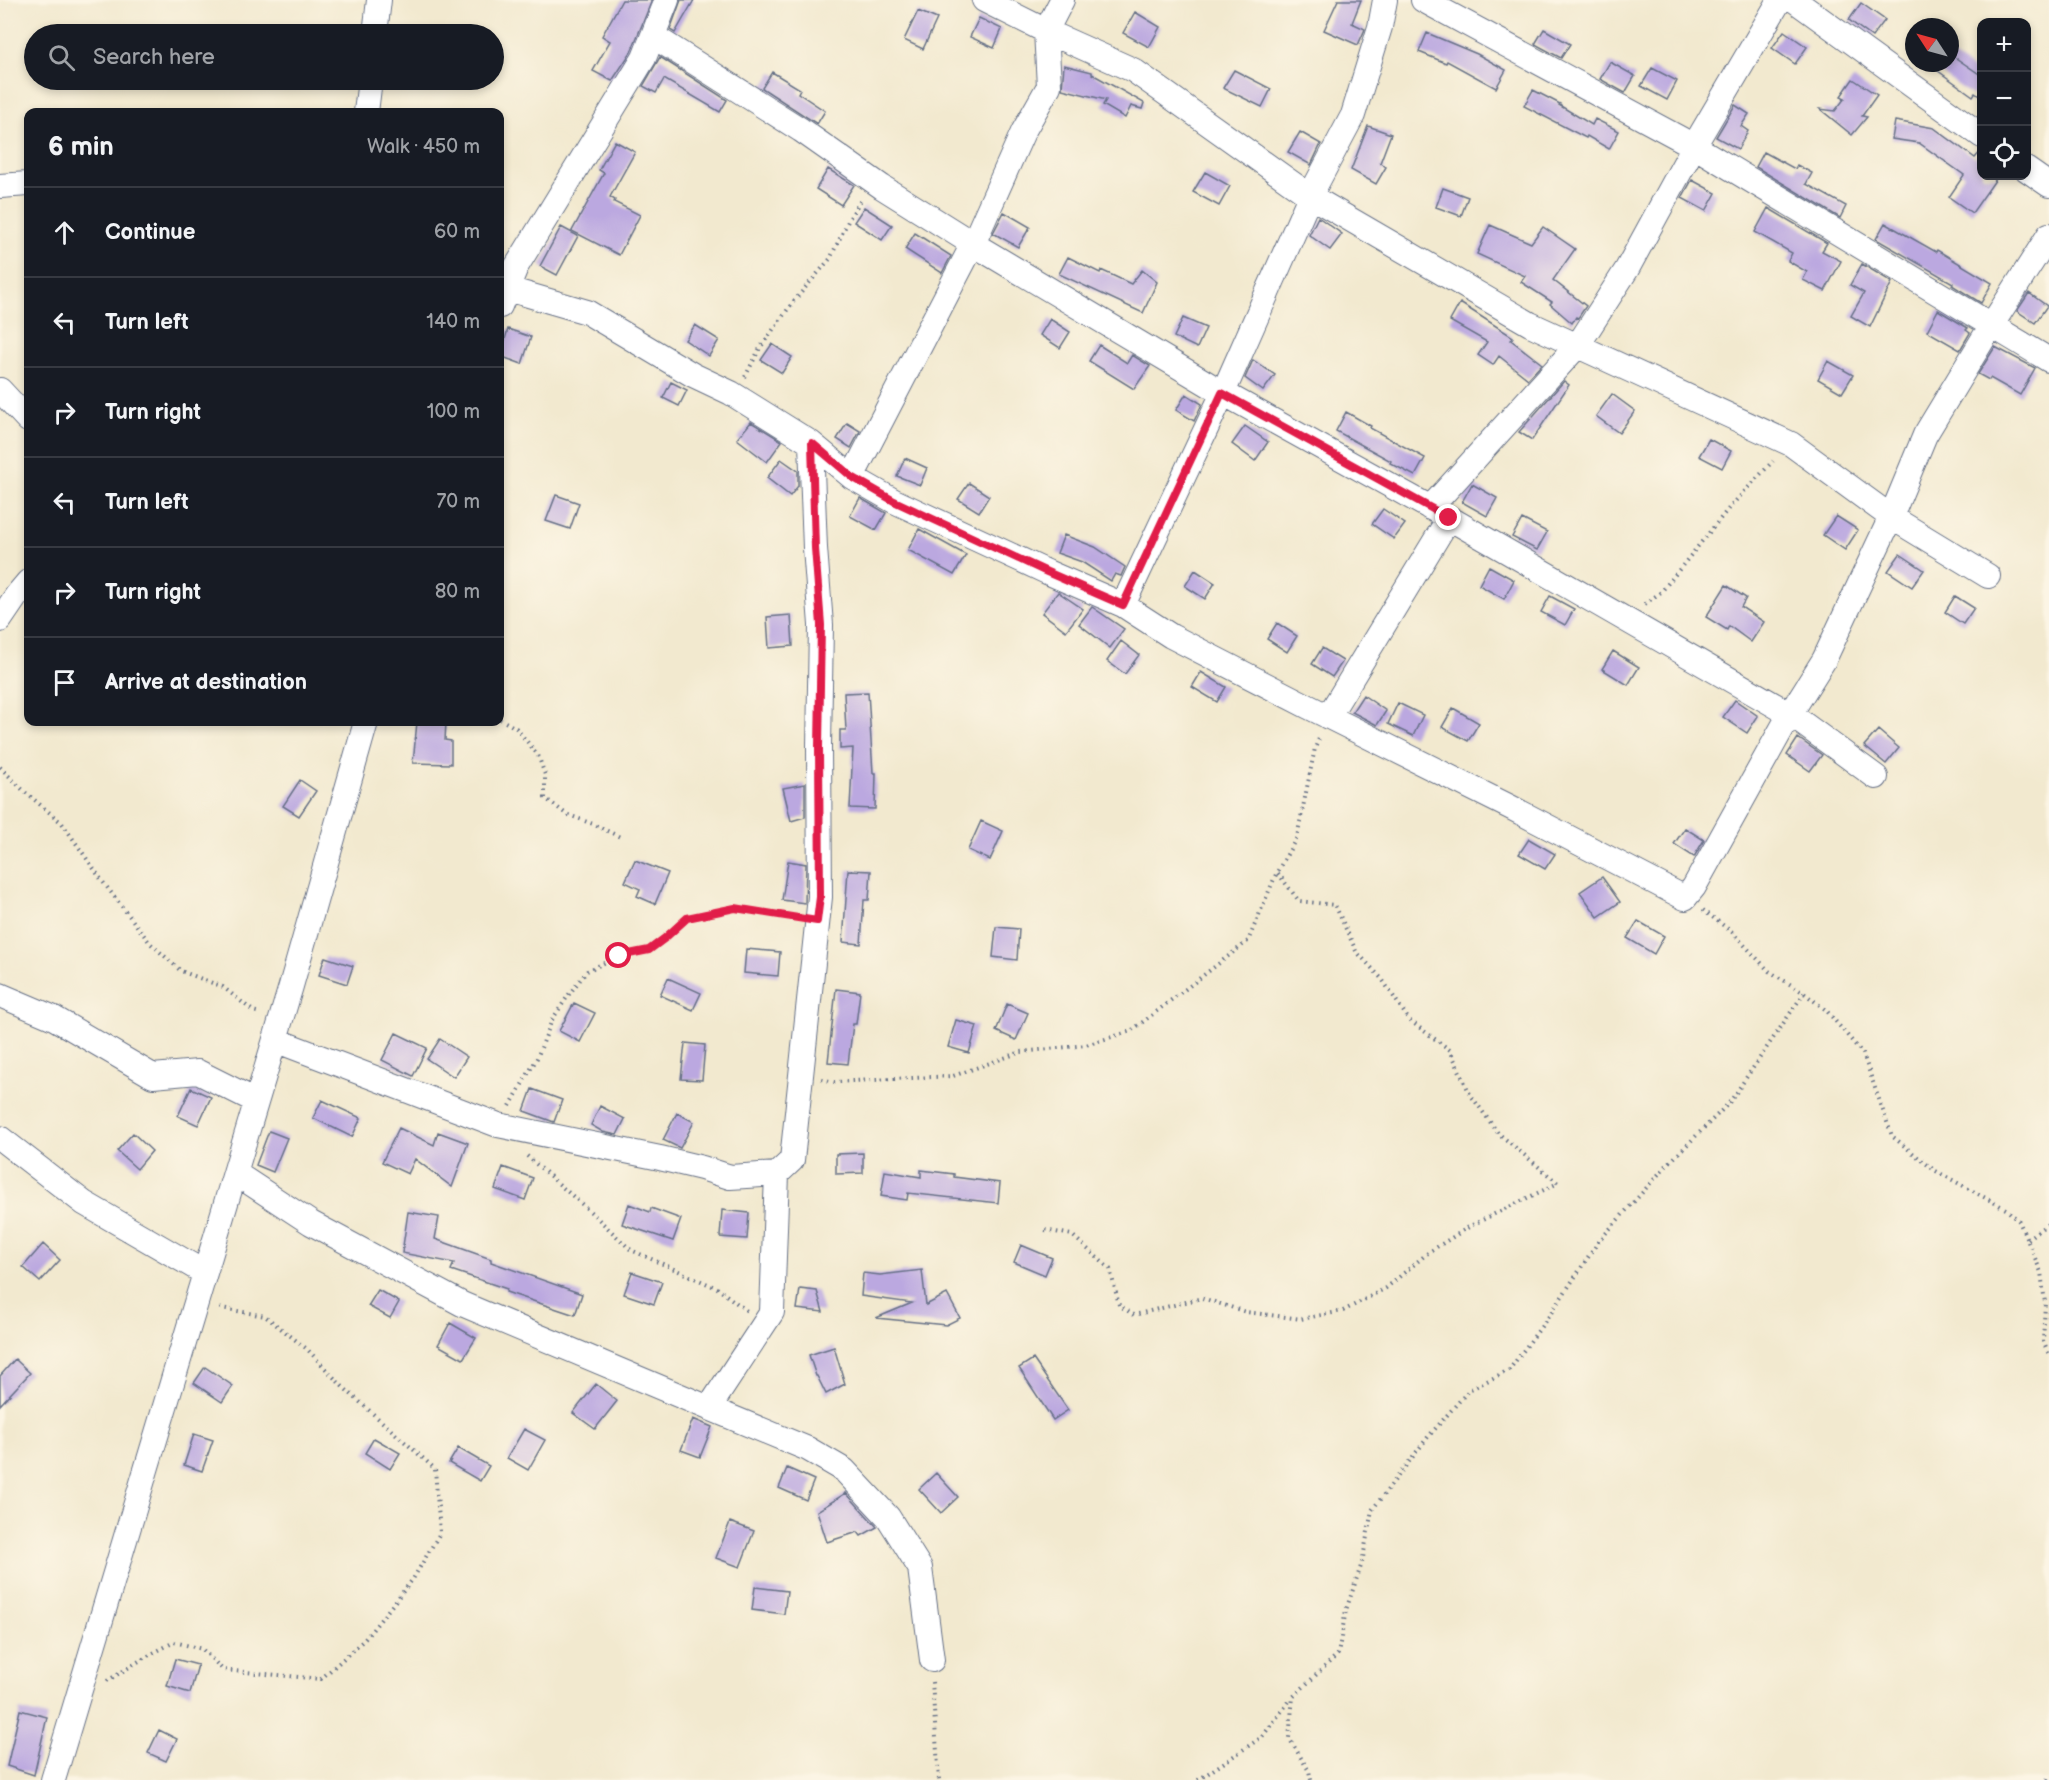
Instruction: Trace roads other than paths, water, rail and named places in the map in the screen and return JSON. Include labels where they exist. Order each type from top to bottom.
[{"type":"street","points":[[376,24],[379,0]]},
{"type":"street","points":[[667,0],[644,58],[508,263],[504,298],[587,312],[693,375],[731,393],[812,443],[852,477],[894,501],[1123,605],[1171,636],[1685,898],[1694,887],[1790,714],[1824,660],[1891,517],[1926,435],[2049,235]]},
{"type":"street","points":[[984,0],[1133,70],[1310,196],[1530,324],[1791,444],[1891,517],[1988,576]]},
{"type":"street","points":[[852,477],[974,244],[1023,132],[1048,86],[1046,31],[1062,0]]},
{"type":"street","points":[[1123,605],[1222,393],[1310,196],[1353,115],[1380,27],[1385,0]]},
{"type":"street","points":[[1423,0],[1694,146],[2049,360]]},
{"type":"street","points":[[1328,717],[1440,513],[1578,345],[1627,270],[1694,146],[1780,0]]},
{"type":"street","points":[[1794,0],[1977,132]]},
{"type":"street","points":[[653,36],[801,130],[873,181],[974,244],[1222,393],[1440,513],[1790,714],[1876,777]]},
{"type":"street","points":[[366,108],[369,90]]},
{"type":"street","points":[[2031,172],[2049,185]]},
{"type":"street","points":[[0,186],[24,184]]},
{"type":"street","points":[[0,390],[24,416]]},
{"type":"street","points":[[278,1029],[498,1125],[660,1158],[730,1177],[777,1174],[792,1160],[820,897],[821,625],[815,548],[812,443]]},
{"type":"street","points":[[0,620],[24,587]]},
{"type":"street","points":[[53,1780],[278,1029],[365,726]]},
{"type":"street","points":[[0,994],[54,1018],[153,1076],[198,1072],[256,1101]]},
{"type":"street","points":[[0,1138],[84,1203],[205,1273]]},
{"type":"street","points":[[235,1173],[311,1223],[462,1304],[808,1449],[844,1470],[888,1517],[920,1568],[932,1660]]},
{"type":"street","points":[[709,1408],[772,1312],[777,1174]]}]
